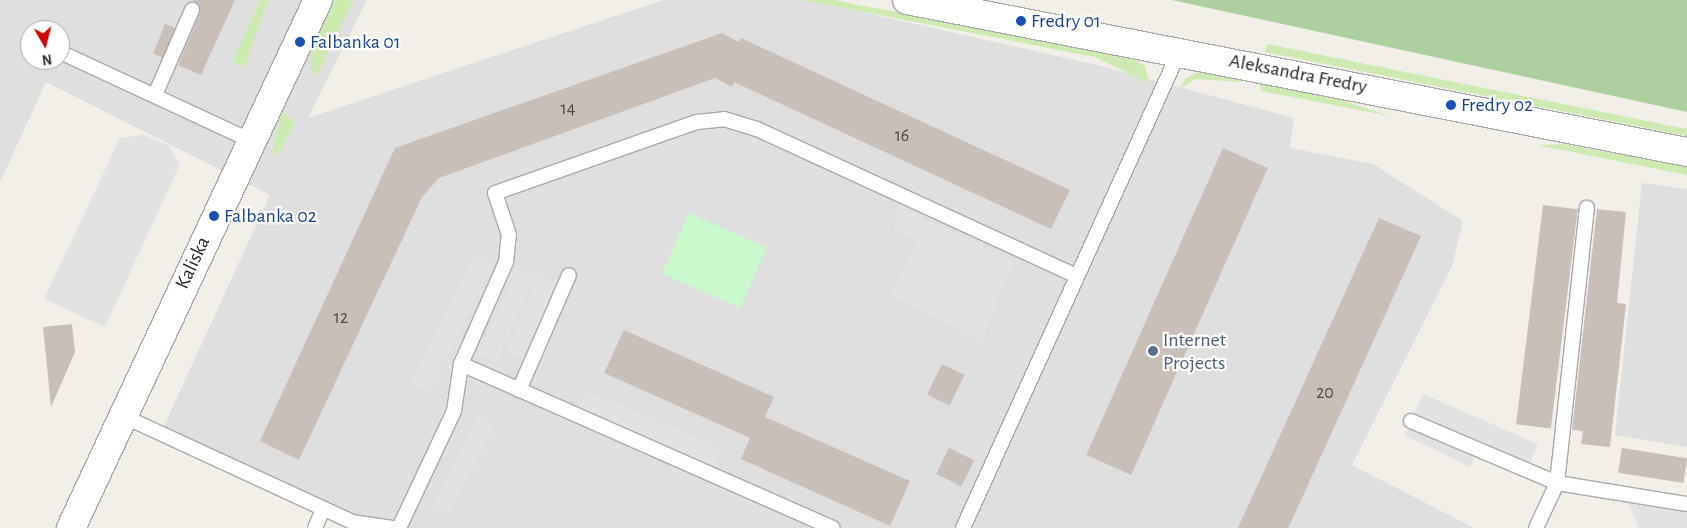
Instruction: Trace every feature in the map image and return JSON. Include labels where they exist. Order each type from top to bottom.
[{"type":"street","name":"Kaliska","points":[[71,528],[250,140],[274,100],[318,0]]},
{"type":"street","name":"Aleksandra Fredry","points":[[908,0],[1180,50],[1687,152]]},
{"type":"lane","points":[[154,95],[192,10]]},
{"type":"lane","points":[[963,528],[1180,50]]},
{"type":"lane","points":[[70,57],[250,140]]},
{"type":"lane","points":[[400,528],[454,411],[461,364],[506,262],[509,235],[495,193],[711,120],[734,121],[757,129],[1077,276]]},
{"type":"lane","points":[[1536,528],[1557,483],[1587,208]]},
{"type":"lane","points":[[519,390],[569,275]]},
{"type":"lane","points":[[461,364],[832,528]]},
{"type":"lane","points":[[122,416],[352,522],[393,528]]},
{"type":"lane","points":[[1410,421],[1557,483],[1687,504]]},
{"type":"lane","points":[[315,528],[324,509]]},
{"type":"shaded area","points":[[0,0],[367,0],[308,118],[663,0],[809,0],[1101,66],[1294,118],[1290,148],[1373,164],[1463,221],[1452,266],[1352,465],[1474,528],[379,528],[164,426],[270,195],[46,82],[0,182]]},
{"type":"shaded area","points":[[143,135],[168,145],[180,164],[105,327],[44,299],[120,138]]},
{"type":"shaded area","points":[[1642,183],[1687,189],[1687,447],[1615,435]]},
{"type":"shaded area","points":[[903,209],[1013,261],[982,339],[889,296],[917,240],[894,228]]},
{"type":"shaded area","points":[[476,254],[494,263],[428,392],[410,383]]},
{"type":"shaded area","points":[[517,268],[535,276],[497,362],[479,354]]},
{"type":"shaded area","points":[[539,276],[557,284],[524,360],[505,352]]},
{"type":"shaded area","points":[[587,391],[721,448],[714,466],[579,409]]},
{"type":"shaded area","points":[[1423,394],[1538,444],[1526,472],[1478,451],[1470,467],[1404,435]]},
{"type":"shaded area","points":[[478,415],[496,424],[450,514],[432,505]]},
{"type":"shaded area","points":[[1624,494],[1687,504],[1687,528],[1639,528]]},
{"type":"green space","points":[[260,0],[268,0],[244,68],[232,62]]},
{"type":"green space","points":[[335,0],[353,0],[317,76],[311,68],[311,52]]},
{"type":"green space","points":[[802,0],[833,0],[1128,56],[1145,66],[1149,83],[1095,57]]},
{"type":"green space","points":[[1172,0],[1687,0],[1687,112]]},
{"type":"green space","points":[[1267,44],[1687,129],[1687,136],[1265,52]]},
{"type":"green space","points":[[1199,72],[1241,78],[1241,82],[1195,79],[1178,91],[1186,78]]},
{"type":"green space","points":[[1259,82],[1332,97],[1390,116],[1261,91]]},
{"type":"green space","points":[[282,111],[295,123],[280,152],[271,156]]},
{"type":"green space","points":[[1564,144],[1687,167],[1687,175],[1537,145]]},
{"type":"green space","points":[[689,213],[767,248],[740,308],[662,273]]},
{"type":"building","points":[[193,0],[235,0],[201,75],[178,65],[200,13]]},
{"type":"building","points":[[165,24],[175,28],[163,58],[153,54]]},
{"type":"building","points":[[722,33],[739,42],[741,38],[1070,190],[1051,229],[734,82],[732,87],[715,78],[439,178],[422,197],[299,460],[260,441],[395,148]]},
{"type":"building","points":[[1223,148],[1268,168],[1131,475],[1086,455]]},
{"type":"building","points":[[1543,205],[1578,209],[1551,429],[1516,424]]},
{"type":"building","points":[[1597,209],[1626,212],[1617,303],[1626,304],[1610,447],[1581,444],[1583,431],[1572,430]]},
{"type":"building","points":[[1379,218],[1421,236],[1292,520],[1288,528],[1238,528]]},
{"type":"building","points":[[72,324],[75,352],[51,407],[43,327]]},
{"type":"building","points":[[624,330],[774,397],[765,417],[910,481],[890,526],[741,459],[750,438],[604,373]]},
{"type":"building","points":[[942,364],[964,375],[950,406],[927,395]]},
{"type":"building","points":[[949,448],[974,460],[961,486],[936,474]]},
{"type":"building","points":[[1622,448],[1687,458],[1683,483],[1618,473]]},
{"type":"place","name":"Fredry 01","points":[[1021,21]]},
{"type":"place","name":"Falbanka 01","points":[[300,42]]},
{"type":"place","name":"Fredry 02","points":[[1451,105]]},
{"type":"place","name":"Falbanka 02","points":[[214,216]]},
{"type":"place","name":"Internet Projects","points":[[1153,351]]}]
